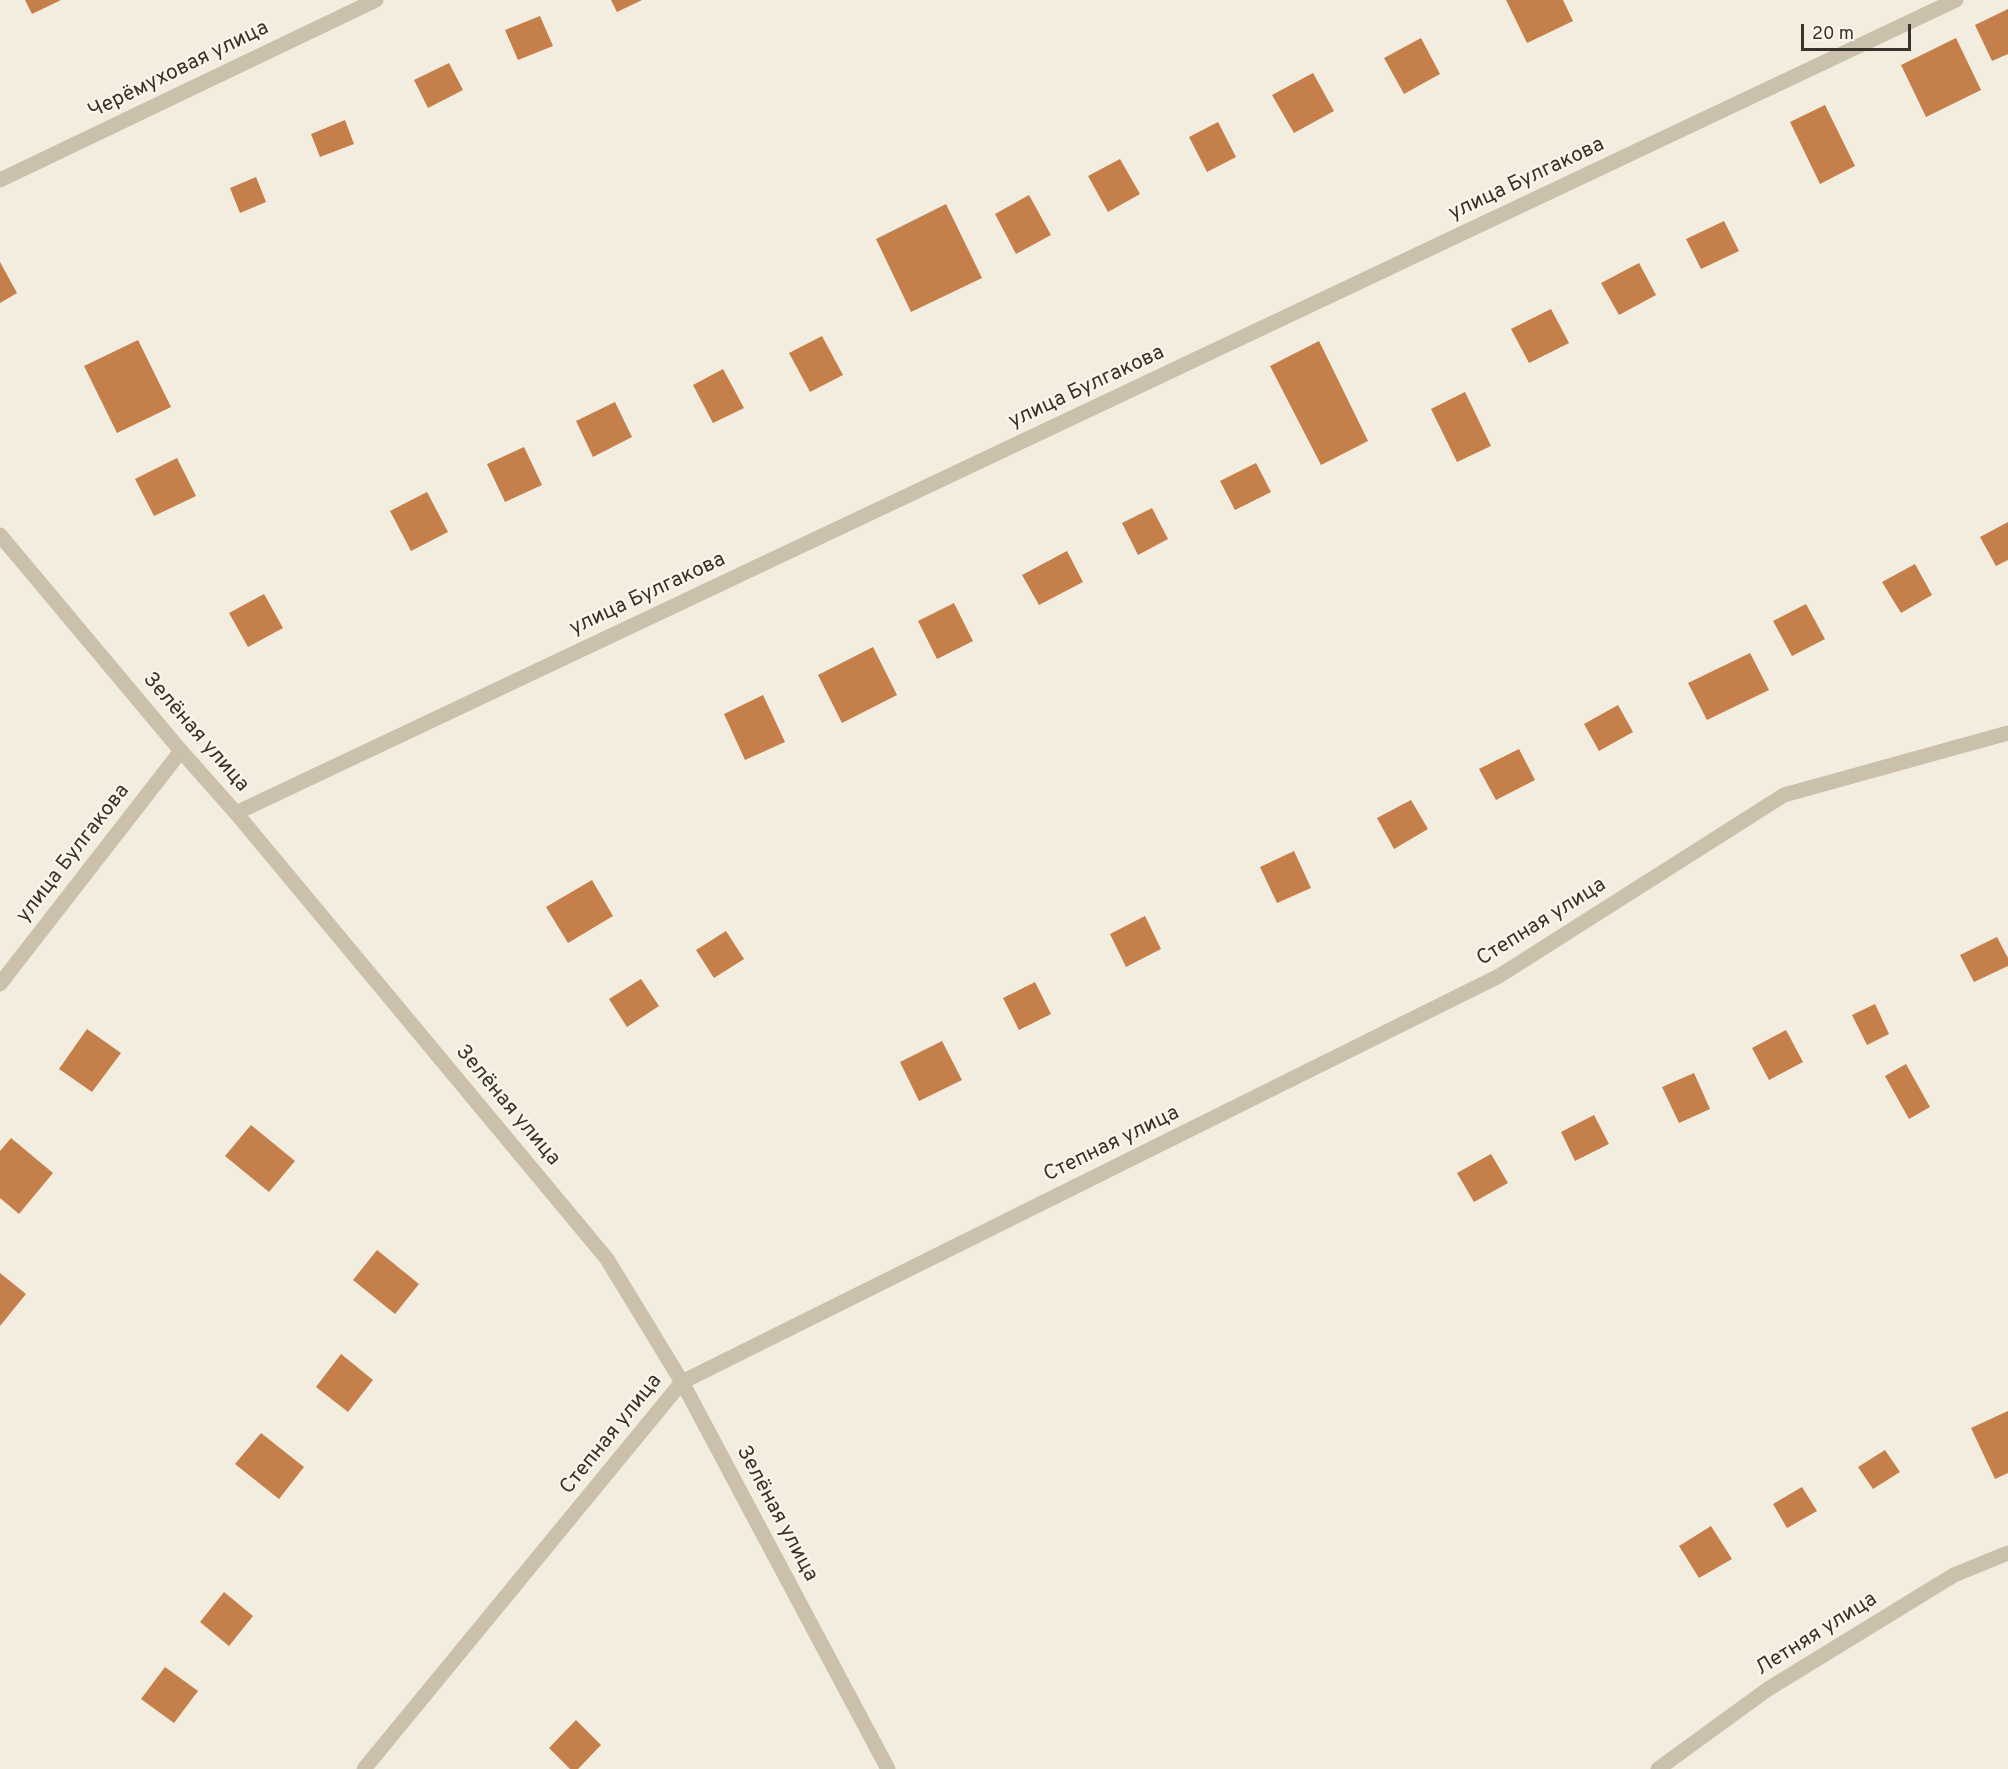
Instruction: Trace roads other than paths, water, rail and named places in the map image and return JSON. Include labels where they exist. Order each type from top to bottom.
[{"type":"street","name":"Черёмуховая улица","points":[[0,180],[376,0]]},
{"type":"street","name":"улица Булгакова","points":[[236,813],[1956,0]]},
{"type":"street","name":"Зелёная улица","points":[[0,535],[236,813],[607,1259],[682,1382],[888,1769]]},
{"type":"street","name":"Степная улица","points":[[364,1769],[682,1382],[1499,976],[1784,795],[2008,733]]},
{"type":"street","name":"улица Булгакова","points":[[0,984],[181,750]]},
{"type":"street","name":"Летняя улица","points":[[1658,1769],[1768,1689],[1954,1575],[2008,1553]]}]
